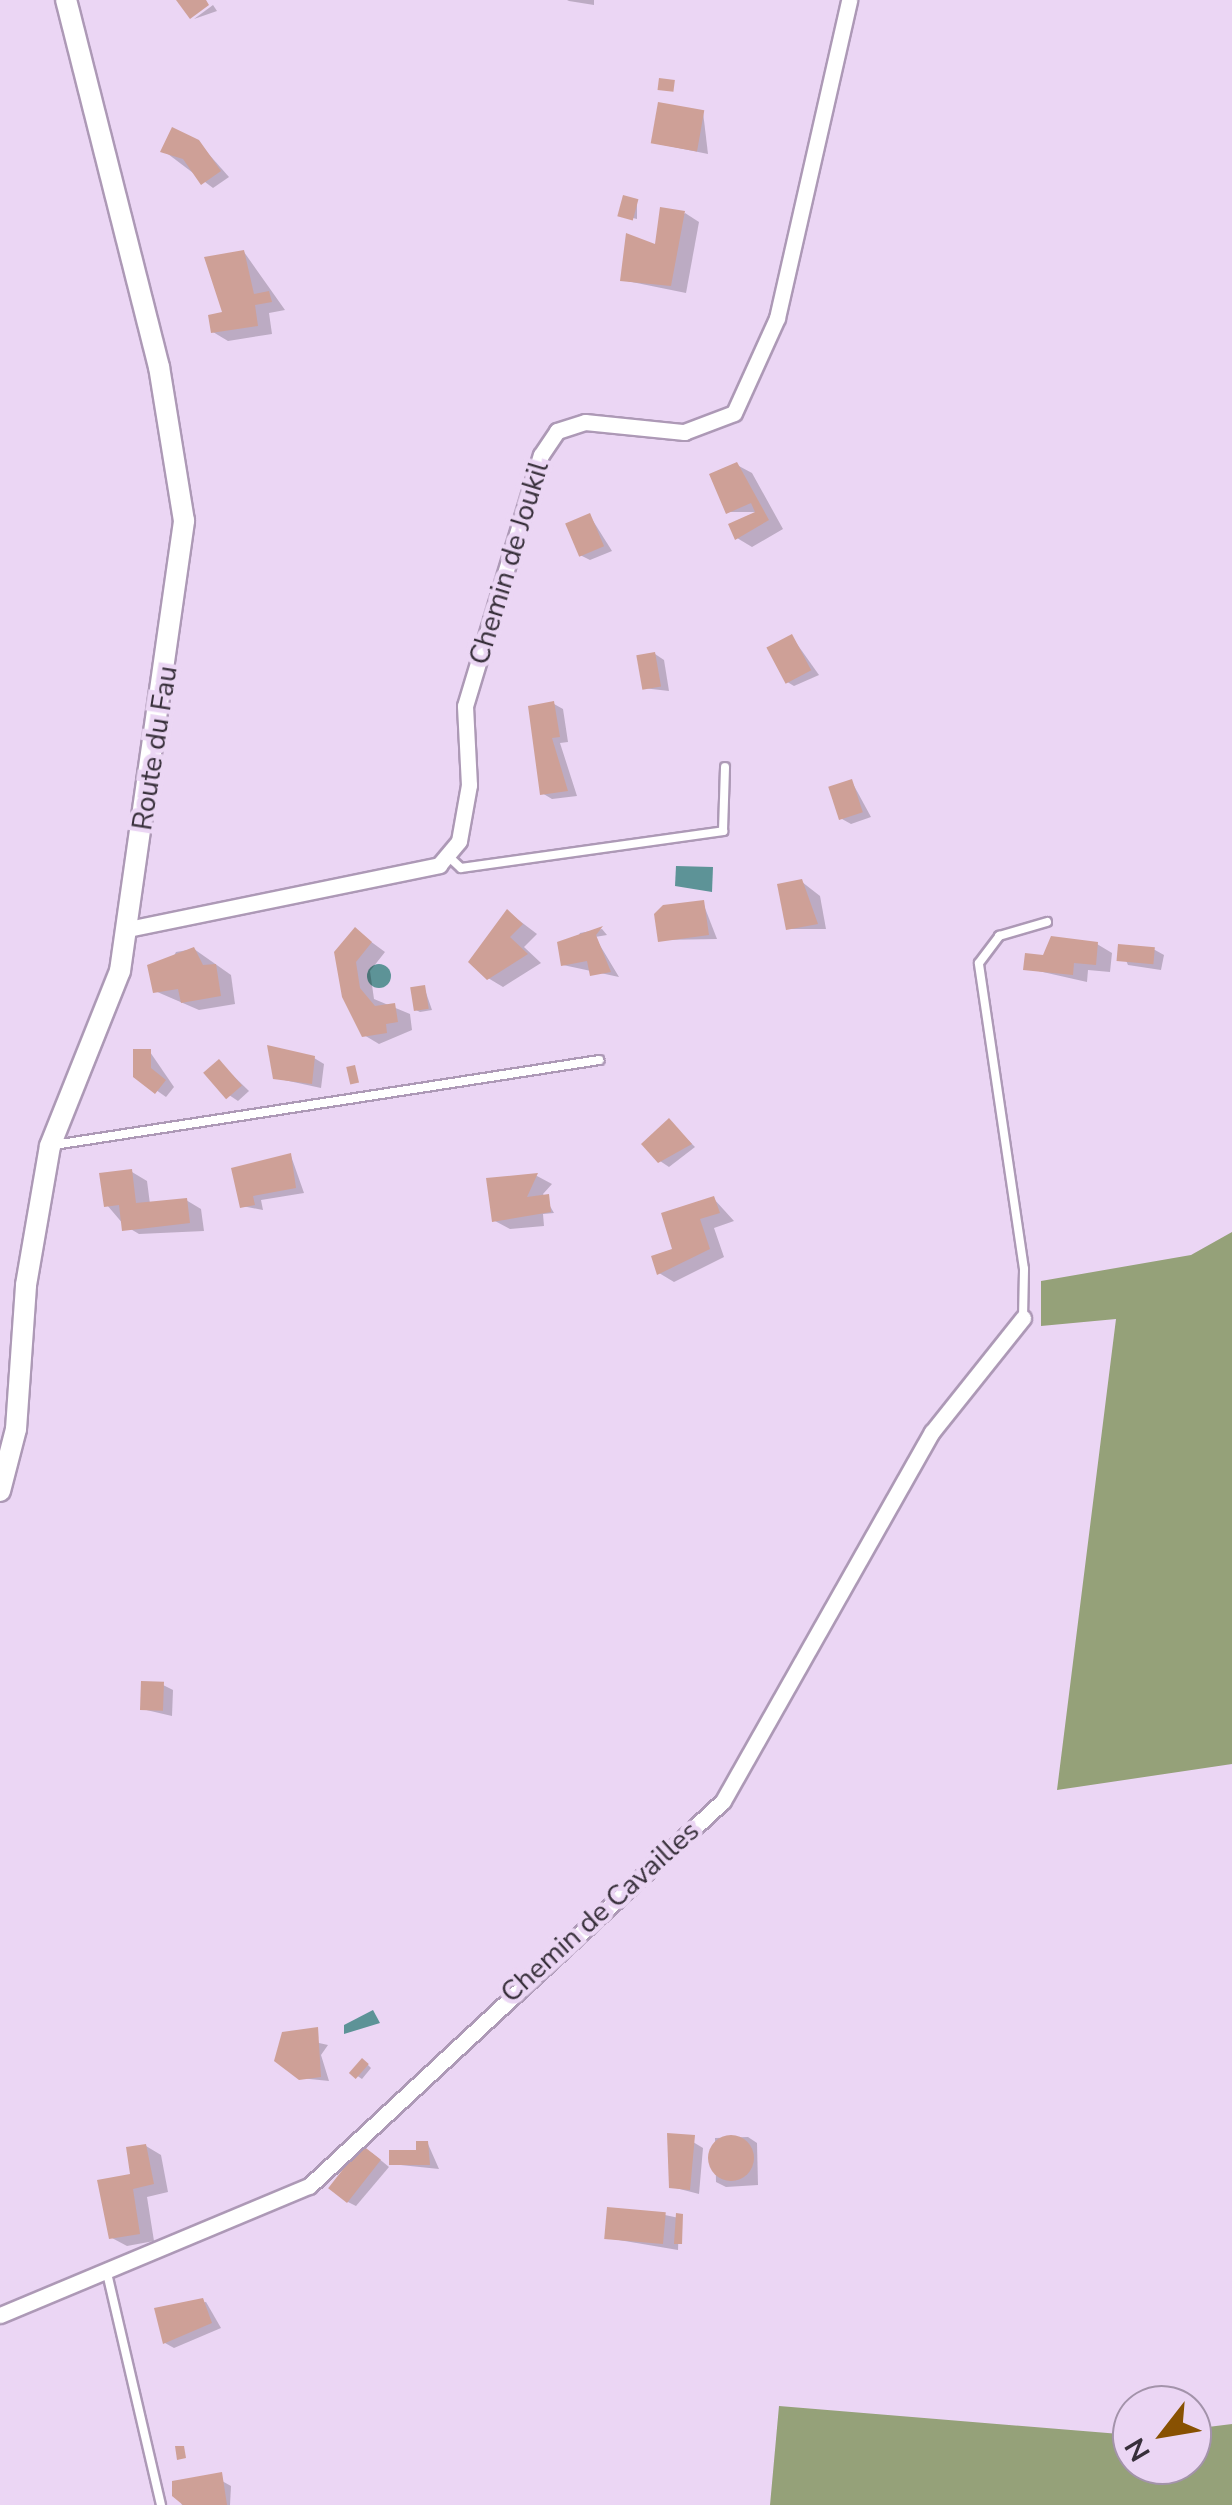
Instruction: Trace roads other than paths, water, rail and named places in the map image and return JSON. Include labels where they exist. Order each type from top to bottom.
[{"type":"street","name":"Route du Fau","points":[[0,1491],[16,1429],[26,1286],[50,1146],[128,929],[184,520],[159,367],[66,0]]},
{"type":"street","name":"Chemin de Joukil","points":[[447,855],[459,842],[469,785],[465,706],[540,455],[558,431],[585,422],[684,432],[734,413],[777,318],[849,0]]},
{"type":"street","points":[[128,929],[439,865],[447,855]]},
{"type":"street","name":"Chemin de Cavailles","points":[[0,2315],[309,2186],[723,1800],[932,1432],[1022,1318]]},
{"type":"lane","points":[[447,855],[461,868],[723,831],[725,767]]},
{"type":"lane","points":[[1022,1318],[1024,1269],[979,963],[999,936],[1047,922]]},
{"type":"lane","points":[[50,1146],[599,1060]]},
{"type":"lane","points":[[106,2273],[161,2505]]}]
